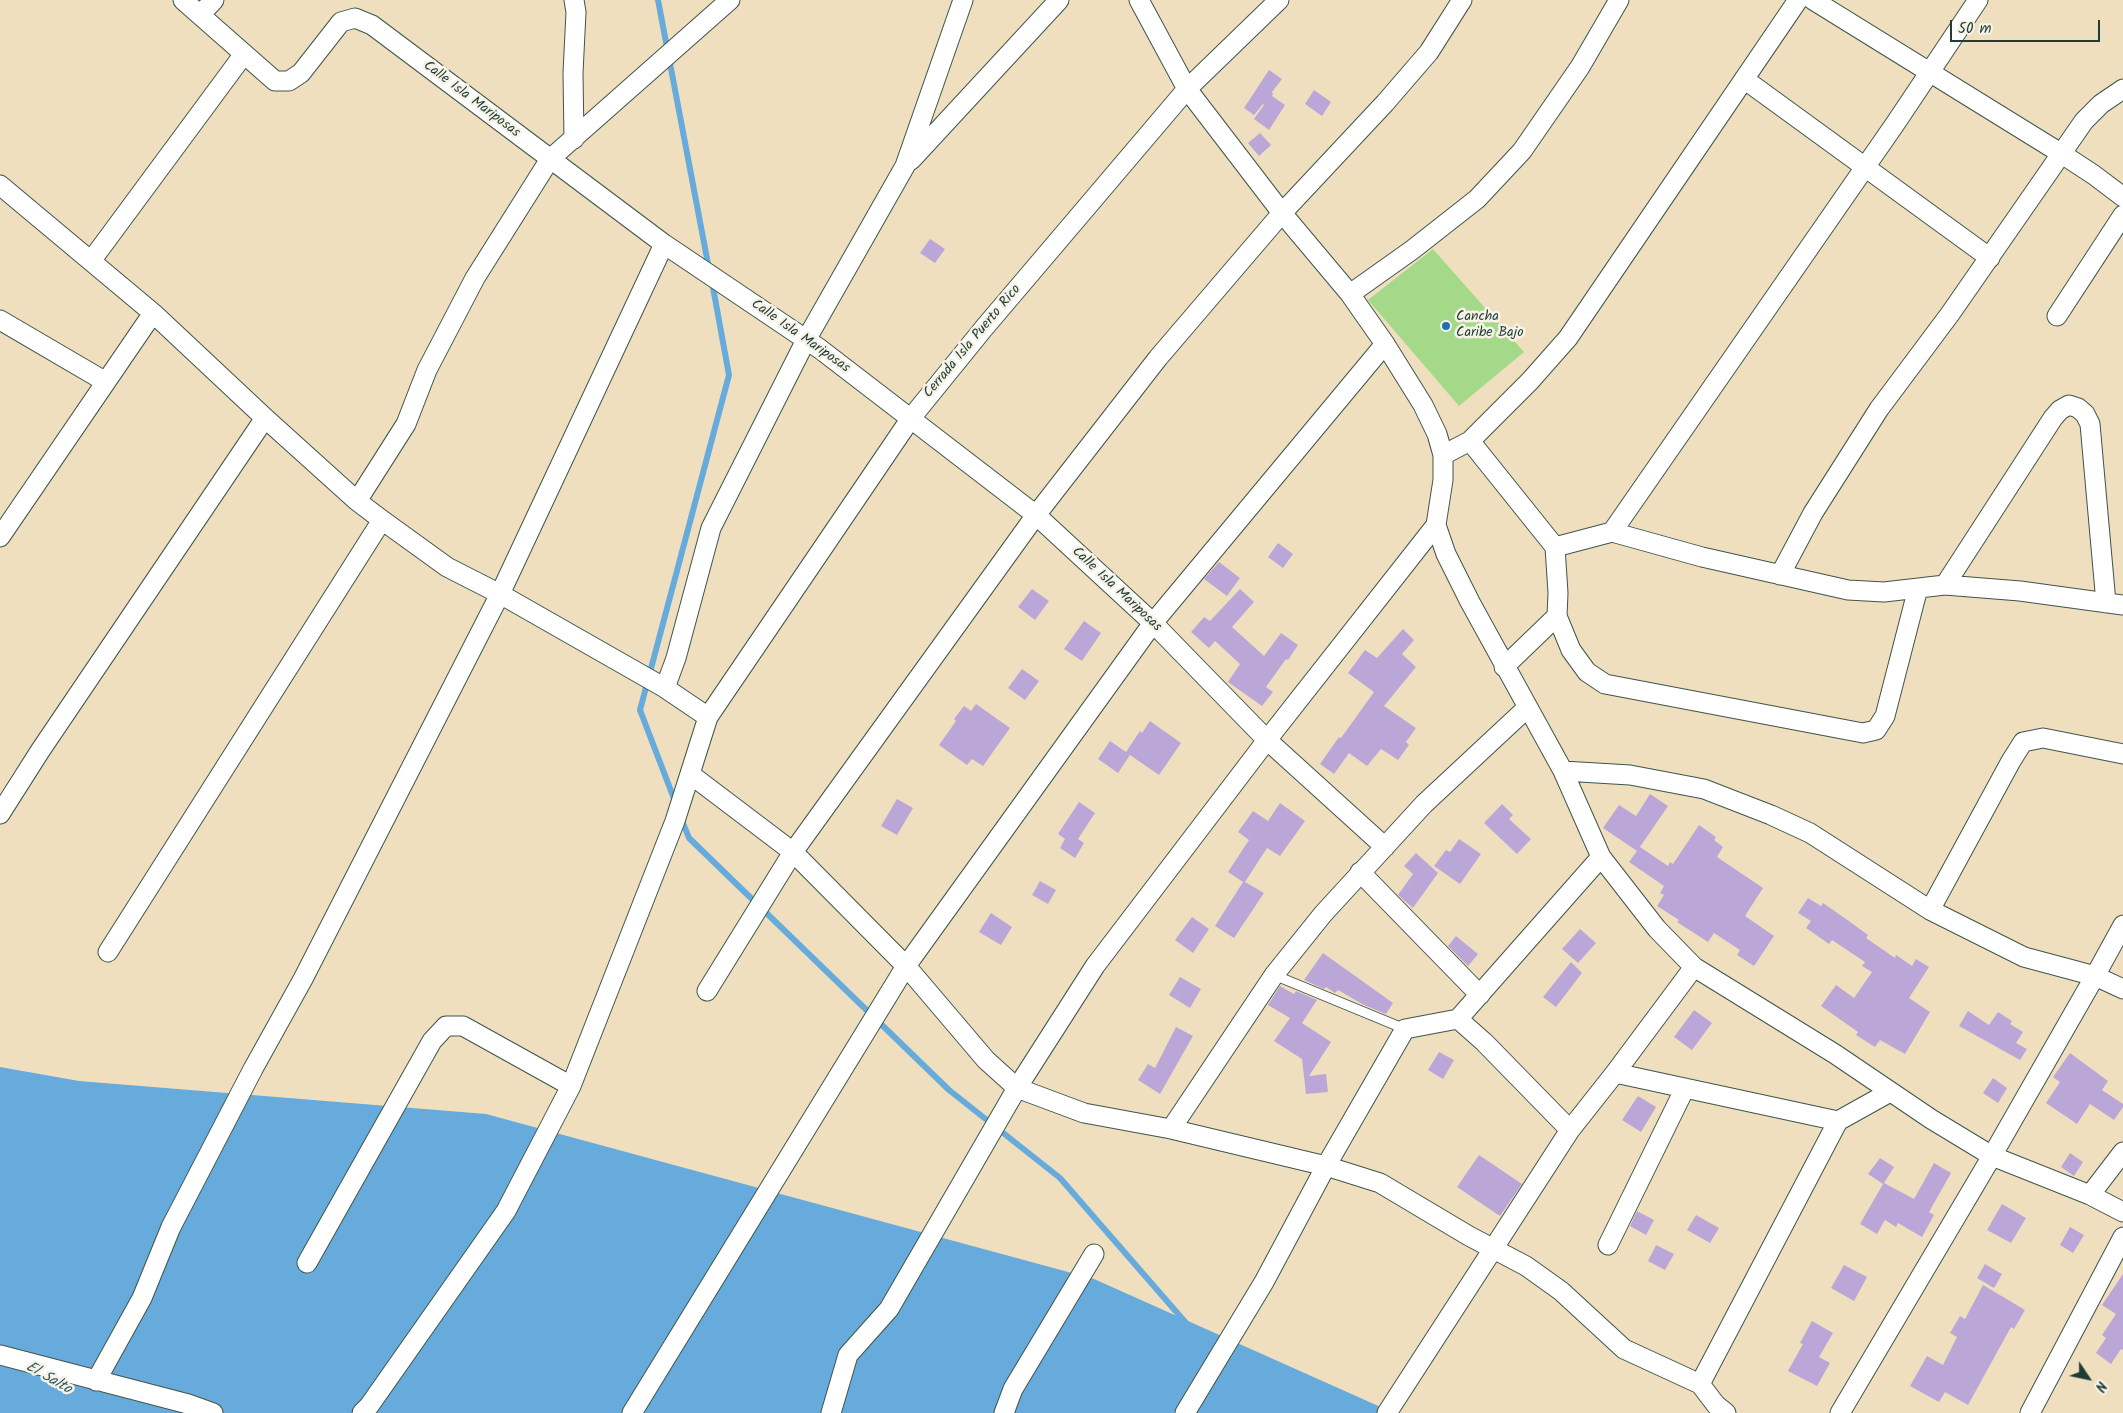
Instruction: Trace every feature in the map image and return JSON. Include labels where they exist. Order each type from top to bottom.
[{"type":"street","name":"Calle Isla Mariposas","points":[[183,0],[275,81],[289,81],[301,73],[342,22],[355,18],[372,25],[664,244],[806,340],[911,418],[1036,515],[1153,623],[1267,740],[1385,847]]},
{"type":"street","points":[[200,15],[214,0]]},
{"type":"street","points":[[574,0],[576,12],[574,139]]},
{"type":"street","points":[[357,501],[406,424],[427,370],[475,278],[550,159],[730,0]]},
{"type":"street","points":[[665,688],[676,658],[711,528],[806,340],[905,166],[962,0]]},
{"type":"street","points":[[905,166],[1059,0]]},
{"type":"street","points":[[1139,0],[1187,89],[1282,213],[1350,294],[1385,344],[1423,405],[1437,434],[1443,455],[1443,480],[1436,525],[1446,554],[1504,667],[1563,771],[1601,857],[1657,929],[1694,966],[1836,1054],[1890,1092],[1992,1156],[2090,1195],[2123,1212]]},
{"type":"street","name":"Cerrada Isla Puerto Rico","points":[[362,1413],[369,1406],[506,1211],[571,1086],[675,821],[708,717],[911,418],[984,328],[1187,89],[1279,0]]},
{"type":"street","points":[[706,991],[793,852],[1036,515],[1158,358],[1282,213],[1385,103],[1429,52],[1462,0]]},
{"type":"street","points":[[1350,294],[1412,250],[1477,199],[1522,151],[1580,67],[1619,0]]},
{"type":"street","points":[[1443,455],[1470,441],[1530,381],[1568,338],[1798,0]]},
{"type":"street","points":[[1813,0],[2062,154],[2123,197]]},
{"type":"street","points":[[1612,532],[1865,168],[1978,0]]},
{"type":"street","points":[[91,261],[244,54]]},
{"type":"street","points":[[1744,79],[1990,258]]},
{"type":"street","points":[[1780,575],[1813,513],[1879,409],[1990,258],[2084,121],[2101,104],[2123,90]]},
{"type":"street","points":[[0,185],[153,313],[265,418],[357,501],[382,520],[447,566],[665,688],[708,717]]},
{"type":"street","points":[[2057,316],[2123,215]]},
{"type":"street","points":[[96,1381],[142,1298],[171,1227],[253,1069],[312,962],[500,594],[664,244]]},
{"type":"street","points":[[0,537],[153,313]]},
{"type":"street","points":[[0,320],[106,382]]},
{"type":"street","points":[[632,1413],[906,966],[1153,623],[1385,344]]},
{"type":"street","points":[[1555,547],[1612,532],[1702,557],[1848,590],[1884,592],[1945,585],[2020,591],[2115,604],[2090,424],[2085,414],[2078,408],[2069,405],[2060,410],[2053,418],[1945,585]]},
{"type":"street","points":[[0,814],[46,742],[265,418]]},
{"type":"street","points":[[1470,441],[1555,547],[1558,593],[1557,616],[1571,650],[1588,672],[1605,684],[1863,733],[1876,730],[1885,716],[1918,588]]},
{"type":"street","points":[[108,952],[382,520]]},
{"type":"street","points":[[831,1413],[848,1355],[889,1310],[1018,1088],[1095,966],[1267,740],[1436,525]]},
{"type":"street","points":[[1504,667],[1557,616]]},
{"type":"street","points":[[1171,1129],[1274,975],[1360,872],[1424,804],[1527,708]]},
{"type":"street","points":[[1930,910],[2011,761],[2024,742],[2043,738],[2123,754]]},
{"type":"street","points":[[1563,771],[1630,775],[1704,789],[1810,832],[1930,910],[2024,957],[2096,976],[2123,989]]},
{"type":"street","points":[[690,774],[793,852],[906,966],[986,1060],[1018,1088],[1084,1112],[1171,1129],[1326,1166],[1380,1183],[1494,1250],[1526,1266],[1561,1291],[1624,1350],[1700,1384],[1716,1405],[1726,1413]]},
{"type":"street","points":[[1186,1413],[1264,1282],[1326,1166],[1406,1029],[1458,1019],[1601,857]]},
{"type":"street","points":[[1360,872],[1480,995]]},
{"type":"street","points":[[1840,1413],[1992,1156],[2096,976],[2123,925]]},
{"type":"street","points":[[1387,1413],[1570,1130],[1615,1073],[1694,966]]},
{"type":"street","points":[[1458,1019],[1484,1042],[1570,1130]]},
{"type":"street","points":[[307,1263],[432,1041],[446,1026],[463,1026],[571,1086]]},
{"type":"street","points":[[1615,1073],[1838,1121]]},
{"type":"street","points":[[1608,1246],[1685,1088]]},
{"type":"street","points":[[1700,1384],[1838,1121],[1890,1092]]},
{"type":"street","points":[[2090,1195],[2123,1152]]},
{"type":"street","points":[[2030,1413],[2123,1237]]},
{"type":"street","points":[[1004,1413],[1013,1389],[1094,1254]]},
{"type":"street","points":[[0,1355],[188,1404],[213,1413]]},
{"type":"lane","points":[[1274,975],[1406,1029]]},
{"type":"green space","name":"Cancha Caribe Bajo","points":[[1433,249],[1524,352],[1459,406],[1368,300]]},
{"type":"water","name":"El Salto","points":[[0,1067],[79,1081],[486,1114],[1094,1279],[1394,1413],[0,1413]]},
{"type":"building","points":[[1269,70],[1282,79],[1272,92],[1272,96],[1285,105],[1269,130],[1254,119],[1263,104],[1254,115],[1244,108]]},
{"type":"building","points":[[1314,90],[1331,102],[1322,116],[1305,104]]},
{"type":"building","points":[[1260,133],[1271,145],[1259,156],[1248,143]]},
{"type":"building","points":[[930,239],[945,249],[935,263],[920,253]]},
{"type":"building","points":[[1278,543],[1293,554],[1283,568],[1268,557]]},
{"type":"building","points":[[1219,562],[1240,578],[1227,596],[1204,579]]},
{"type":"building","points":[[1032,589],[1049,601],[1035,620],[1018,607]]},
{"type":"building","points":[[1240,589],[1254,602],[1232,627],[1264,656],[1281,633],[1298,645],[1266,687],[1273,692],[1262,706],[1228,682],[1240,664],[1215,641],[1209,648],[1191,632],[1204,617],[1210,621]]},
{"type":"building","points":[[1084,621],[1101,633],[1082,661],[1064,649]]},
{"type":"building","points":[[1403,629],[1414,640],[1402,654],[1416,667],[1384,706],[1416,728],[1406,742],[1409,745],[1398,760],[1381,749],[1367,766],[1349,753],[1334,774],[1320,764],[1374,692],[1348,673],[1365,650],[1377,658]]},
{"type":"building","points":[[1022,669],[1039,681],[1025,700],[1008,688]]},
{"type":"building","points":[[976,704],[1010,728],[983,766],[972,759],[967,765],[939,745],[964,706],[971,711]]},
{"type":"building","points":[[1150,721],[1181,743],[1159,775],[1130,755],[1118,773],[1098,759],[1110,741],[1126,752],[1140,731],[1142,733]]},
{"type":"building","points":[[1650,794],[1668,806],[1640,847],[1668,866],[1670,862],[1673,864],[1699,825],[1716,837],[1714,840],[1723,847],[1717,857],[1763,888],[1745,916],[1774,936],[1754,966],[1737,955],[1740,950],[1714,933],[1708,942],[1677,922],[1679,920],[1657,906],[1664,895],[1660,893],[1664,886],[1629,862],[1637,851],[1603,828],[1619,805],[1636,816]]},
{"type":"building","points":[[897,799],[913,808],[897,835],[881,826]]},
{"type":"building","points":[[1079,802],[1095,813],[1078,839],[1084,843],[1075,858],[1060,848],[1065,839],[1058,834]]},
{"type":"building","points":[[1280,803],[1305,821],[1280,856],[1267,848],[1245,882],[1264,893],[1234,938],[1215,926],[1243,882],[1228,872],[1249,840],[1238,832],[1253,811],[1268,821]]},
{"type":"building","points":[[1502,804],[1513,815],[1509,819],[1531,839],[1517,854],[1484,823]]},
{"type":"building","points":[[1459,839],[1481,854],[1460,884],[1434,866],[1446,850],[1450,852]]},
{"type":"building","points":[[1416,853],[1438,873],[1413,908],[1398,895],[1413,874],[1404,866]]},
{"type":"building","points":[[1040,881],[1056,890],[1048,904],[1032,895]]},
{"type":"building","points":[[1808,898],[1821,906],[1823,903],[1868,935],[1866,938],[1895,958],[1896,955],[1912,966],[1916,959],[1929,967],[1909,998],[1930,1012],[1905,1054],[1880,1040],[1875,1047],[1856,1035],[1858,1032],[1821,1006],[1836,985],[1854,998],[1872,972],[1862,966],[1865,962],[1832,940],[1829,944],[1806,928],[1811,921],[1798,913]]},
{"type":"building","points":[[991,913],[1012,927],[1001,945],[979,932]]},
{"type":"building","points":[[1192,917],[1209,929],[1193,953],[1175,940]]},
{"type":"building","points":[[1580,929],[1596,943],[1578,963],[1562,949]]},
{"type":"building","points":[[1456,936],[1478,954],[1468,966],[1448,946]]},
{"type":"building","points":[[1323,953],[1393,1003],[1386,1014],[1364,1005],[1338,990],[1335,993],[1326,987],[1324,989],[1304,980]]},
{"type":"building","points":[[1571,962],[1582,973],[1556,1007],[1543,997]]},
{"type":"building","points":[[1180,977],[1201,989],[1190,1008],[1169,995]]},
{"type":"building","points":[[1280,986],[1294,994],[1296,991],[1317,1000],[1302,1023],[1331,1042],[1309,1076],[1326,1074],[1328,1092],[1306,1094],[1302,1059],[1274,1041],[1290,1018],[1268,1005]]},
{"type":"building","points":[[1694,1010],[1712,1023],[1692,1050],[1674,1037]]},
{"type":"building","points":[[1968,1011],[1989,1025],[1998,1012],[2012,1021],[2010,1024],[2023,1032],[2016,1043],[2027,1049],[2020,1060],[1959,1026]]},
{"type":"building","points":[[1176,1027],[1193,1036],[1160,1094],[1138,1080],[1148,1064],[1155,1068]]},
{"type":"building","points":[[1439,1052],[1454,1060],[1443,1079],[1428,1070]]},
{"type":"building","points":[[2070,1053],[2108,1081],[2102,1090],[2123,1104],[2114,1120],[2090,1104],[2077,1124],[2046,1103],[2060,1082],[2053,1077]]},
{"type":"building","points":[[1993,1078],[2007,1088],[1998,1103],[1983,1093]]},
{"type":"building","points":[[1638,1096],[1656,1107],[1641,1132],[1622,1120]]},
{"type":"building","points":[[2070,1153],[2083,1162],[2074,1176],[2061,1167]]},
{"type":"building","points":[[1479,1155],[1522,1184],[1500,1216],[1457,1187]]},
{"type":"building","points":[[1880,1158],[1894,1167],[1884,1183],[1914,1199],[1934,1163],[1951,1173],[1929,1212],[1934,1215],[1922,1237],[1898,1223],[1896,1227],[1885,1220],[1877,1234],[1860,1224],[1883,1184],[1868,1174]]},
{"type":"building","points":[[2002,1204],[2026,1218],[2011,1243],[1987,1230]]},
{"type":"building","points":[[1637,1211],[1654,1220],[1646,1235],[1630,1226]]},
{"type":"building","points":[[1696,1215],[1719,1228],[1710,1243],[1687,1230]]},
{"type":"building","points":[[2070,1227],[2084,1235],[2073,1253],[2060,1245]]},
{"type":"building","points":[[1656,1245],[1674,1254],[1665,1270],[1648,1261]]},
{"type":"building","points":[[1985,1264],[2002,1274],[1994,1288],[1977,1278]]},
{"type":"building","points":[[1844,1265],[1867,1277],[1854,1301],[1831,1288]]},
{"type":"building","points":[[2123,1274],[2123,1350],[2121,1349],[2111,1364],[2096,1353],[2106,1338],[2102,1335],[2116,1314],[2102,1305]]},
{"type":"building","points":[[1983,1285],[2025,1310],[2014,1329],[2011,1327],[1968,1405],[1945,1392],[1939,1402],[1910,1386],[1927,1356],[1943,1365],[1957,1337],[1950,1333],[1960,1316],[1965,1319]]},
{"type":"building","points":[[1812,1321],[1833,1333],[1819,1357],[1830,1363],[1817,1386],[1788,1371],[1803,1344],[1800,1343]]},
{"type":"waterway","points":[[658,0],[709,269]]},
{"type":"waterway","points":[[676,804],[640,710],[729,375],[712,282]]},
{"type":"waterway","points":[[681,818],[689,838],[949,1090],[1060,1178],[1186,1323]]},
{"type":"place","name":"Cancha Caribe Bajo","points":[[1446,326]]}]
